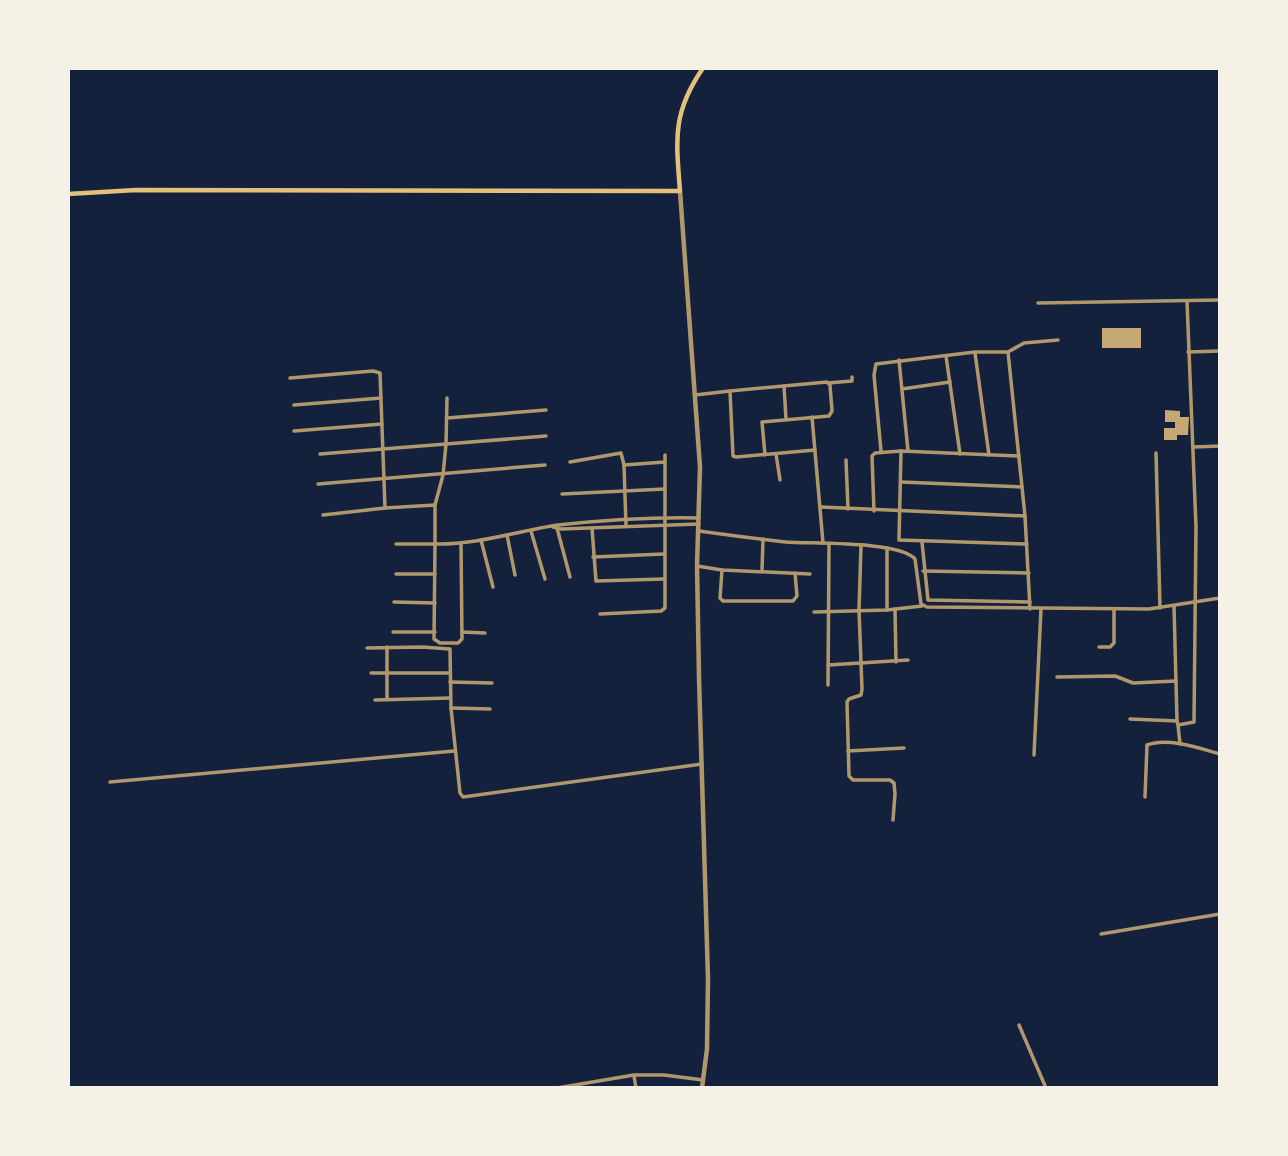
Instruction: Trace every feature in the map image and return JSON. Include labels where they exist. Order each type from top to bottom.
[{"type":"main road","points":[[68,194],[136,190],[680,191],[677,149],[680,113],[687,93],[703,68]]},
{"type":"street","points":[[680,191],[700,467],[698,566],[708,979],[707,1049],[702,1088]]},
{"type":"street","points":[[1038,303],[1220,300]]},
{"type":"street","points":[[1130,719],[1194,723],[1196,600],[1187,301]]},
{"type":"street","points":[[881,451],[874,367],[878,364],[975,352],[1008,352],[1024,343],[1058,340]]},
{"type":"street","points":[[1188,352],[1220,351]]},
{"type":"street","points":[[975,352],[989,455]]},
{"type":"street","points":[[1008,352],[1030,573],[1030,609]]},
{"type":"street","points":[[946,355],[960,454]]},
{"type":"street","points":[[899,360],[908,451]]},
{"type":"street","points":[[290,378],[376,371],[380,373],[385,508]]},
{"type":"street","points":[[695,395],[852,381],[852,377]]},
{"type":"street","points":[[902,389],[950,382]]},
{"type":"street","points":[[765,455],[761,423],[831,414],[828,383]]},
{"type":"street","points":[[784,386],[786,419]]},
{"type":"street","points":[[730,391],[733,456],[815,450]]},
{"type":"street","points":[[294,405],[381,398]]},
{"type":"street","points":[[447,398],[443,474],[435,505],[436,642],[451,644],[460,641],[461,543]]},
{"type":"street","points":[[447,418],[546,410]]},
{"type":"street","points":[[812,417],[823,543]]},
{"type":"street","points":[[294,431],[382,424]]},
{"type":"street","points":[[320,454],[546,436]]},
{"type":"street","points":[[1193,447],[1220,446]]},
{"type":"street","points":[[901,450],[899,540],[1027,544]]},
{"type":"street","points":[[874,510],[872,456],[881,451],[1019,456]]},
{"type":"street","points":[[570,462],[619,452],[624,465],[626,526]]},
{"type":"street","points":[[1156,453],[1160,608]]},
{"type":"street","points":[[776,454],[780,480]]},
{"type":"street","points":[[600,614],[664,610],[666,455]]},
{"type":"street","points":[[846,460],[848,509]]},
{"type":"street","points":[[624,465],[666,462]]},
{"type":"street","points":[[318,484],[545,465]]},
{"type":"street","points":[[901,482],[1022,486]]},
{"type":"street","points":[[562,494],[665,489]]},
{"type":"street","points":[[323,515],[435,505]]},
{"type":"street","points":[[821,507],[1025,516]]},
{"type":"street","points":[[396,544],[461,543],[591,522],[665,518],[699,521]]},
{"type":"street","points":[[555,527],[592,528],[699,521]]},
{"type":"street","points":[[591,522],[595,580],[664,579]]},
{"type":"street","points":[[555,527],[570,576]]},
{"type":"street","points":[[531,531],[545,579]]},
{"type":"street","points":[[699,531],[763,539],[887,548],[909,553],[915,559],[922,606]]},
{"type":"street","points":[[507,535],[515,575]]},
{"type":"street","points":[[762,571],[763,539]]},
{"type":"street","points":[[481,540],[493,587]]},
{"type":"street","points":[[922,542],[928,600],[1030,602]]},
{"type":"street","points":[[828,685],[829,544]]},
{"type":"street","points":[[861,546],[861,695],[847,702],[851,779],[890,780],[894,783],[893,820]]},
{"type":"street","points":[[887,548],[887,610]]},
{"type":"street","points":[[593,557],[664,554]]},
{"type":"street","points":[[698,566],[722,570],[810,574]]},
{"type":"street","points":[[722,570],[720,598],[723,601],[793,601],[797,596],[795,573]]},
{"type":"street","points":[[923,571],[1030,573]]},
{"type":"street","points":[[396,574],[435,574]]},
{"type":"street","points":[[814,612],[895,610],[922,606],[1160,608],[1220,598]]},
{"type":"street","points":[[394,602],[435,603]]},
{"type":"street","points":[[1174,606],[1180,745]]},
{"type":"street","points":[[1034,755],[1041,608]]},
{"type":"street","points":[[1099,647],[1110,647],[1114,643],[1114,609]]},
{"type":"street","points":[[895,610],[896,662]]},
{"type":"street","points":[[393,632],[435,632]]},
{"type":"street","points":[[462,632],[485,633]]},
{"type":"street","points":[[387,647],[387,699]]},
{"type":"street","points":[[367,648],[449,648],[454,751],[460,793],[463,797],[702,764]]},
{"type":"street","points":[[828,665],[908,660]]},
{"type":"street","points":[[371,673],[450,673]]},
{"type":"street","points":[[1057,677],[1115,676],[1133,683],[1176,681]]},
{"type":"street","points":[[450,682],[492,683]]},
{"type":"street","points":[[375,700],[450,698]]},
{"type":"street","points":[[451,708],[490,709]]},
{"type":"street","points":[[1145,797],[1147,745],[1158,742],[1220,754]]},
{"type":"street","points":[[848,751],[904,748]]},
{"type":"street","points":[[110,782],[454,751]]},
{"type":"street","points":[[1101,933],[1220,914]]},
{"type":"street","points":[[1019,1025],[1046,1088]]},
{"type":"street","points":[[557,1088],[634,1075],[664,1074],[703,1080]]},
{"type":"street","points":[[634,1075],[636,1088]]},
{"type":"building","points":[[1102,328],[1141,328],[1141,348],[1102,348]]},
{"type":"building","points":[[1165,410],[1180,411],[1180,417],[1189,417],[1188,435],[1177,435],[1177,440],[1164,440],[1164,428],[1175,428],[1175,422],[1165,422]]}]
